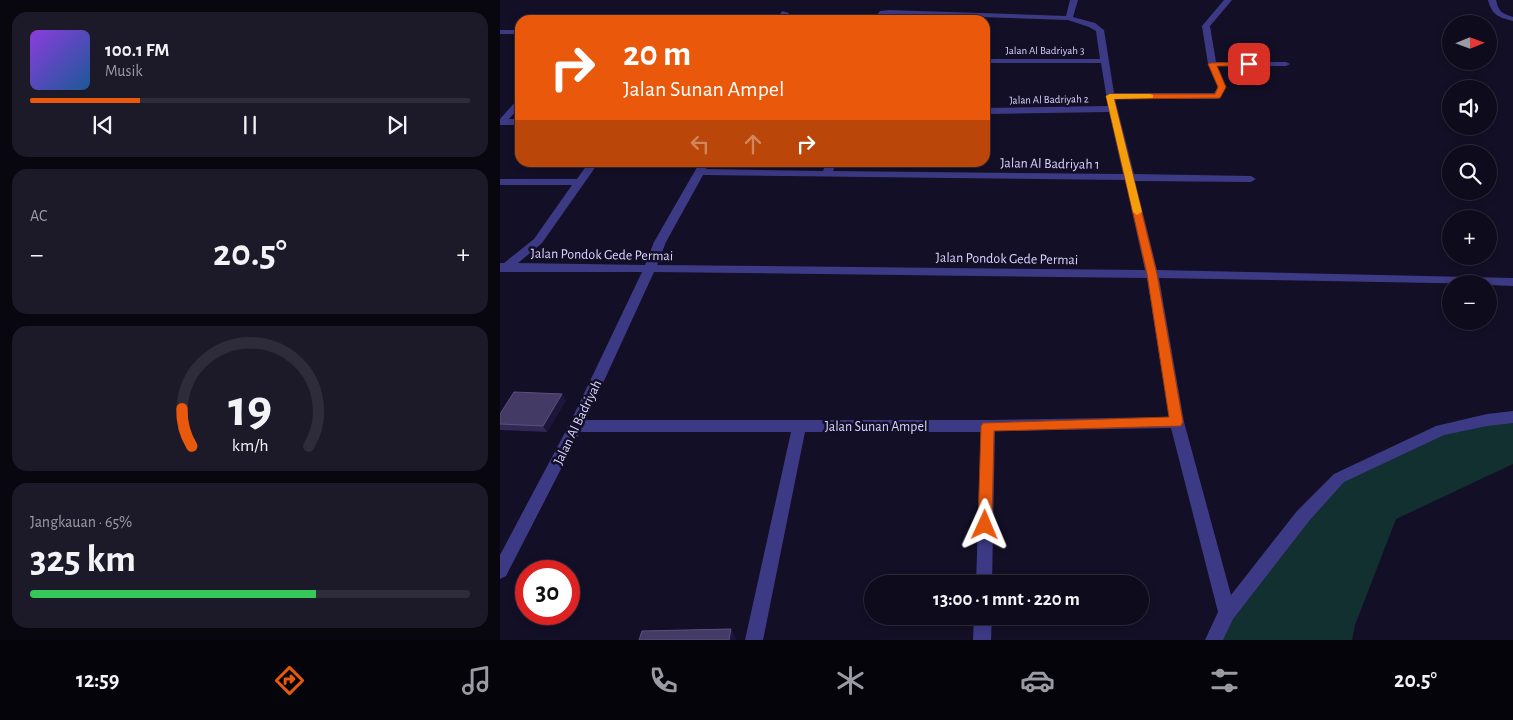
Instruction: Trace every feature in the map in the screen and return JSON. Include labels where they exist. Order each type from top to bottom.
[{"type":"street","points":[[1069,18],[1074,0]]},
{"type":"street","points":[[1110,96],[1217,96],[1222,87],[1212,64],[1206,26],[1228,0]]},
{"type":"street","points":[[1492,0],[1494,11],[1499,15],[1513,19]]},
{"type":"street","points":[[881,15],[889,12],[979,15]]},
{"type":"street","points":[[990,15],[1069,18],[1092,25],[1100,30],[1112,109],[1152,274],[1176,422],[1228,613]]},
{"type":"street","points":[[500,32],[515,32]]},
{"type":"street","name":"Jalan Al Badriyah 3","points":[[990,61],[1104,61]]},
{"type":"street","points":[[1212,64],[1286,64]]},
{"type":"street","points":[[501,122],[515,107]]},
{"type":"street","name":"Jalan Al Badriyah 2","points":[[990,111],[1112,109]]},
{"type":"street","points":[[501,122],[515,122]]},
{"type":"street","points":[[502,270],[538,242],[590,167]]},
{"type":"street","name":"Jalan Al Badriyah 1","points":[[702,167],[827,174],[1251,179]]},
{"type":"street","name":"Jalan Al Badriyah","points":[[500,572],[576,426],[649,270],[660,242],[702,167]]},
{"type":"street","points":[[827,174],[830,167]]},
{"type":"street","points":[[500,182],[579,182]]},
{"type":"street","name":"Jalan Pondok Gede Permai","points":[[502,270],[1152,274],[1513,282]]},
{"type":"street","points":[[1214,640],[1228,613],[1303,516],[1339,478],[1441,430],[1487,420],[1513,417]]},
{"type":"street","name":"Jalan Sunan Ampel","points":[[576,426],[988,426],[1176,422]]},
{"type":"street","points":[[754,640],[798,426]]},
{"type":"street","points":[[984,575],[988,426]]},
{"type":"street","points":[[982,640],[983,625]]},
{"type":"green space","points":[[1513,417],[1513,464],[1396,519],[1355,625],[1352,640],[1214,640],[1339,478],[1441,430]]},
{"type":"building","points":[[514,392],[562,394],[543,426],[500,424],[500,414]]},
{"type":"building","points":[[731,629],[729,640],[639,640],[642,631]]},
{"type":"slow traffic","points":[[1137,212],[1110,96],[1150,96]]},
{"type":"route","points":[[985,525],[988,426],[1176,422],[1152,274],[1110,96],[1217,96],[1222,87],[1212,64],[1249,64]]}]
